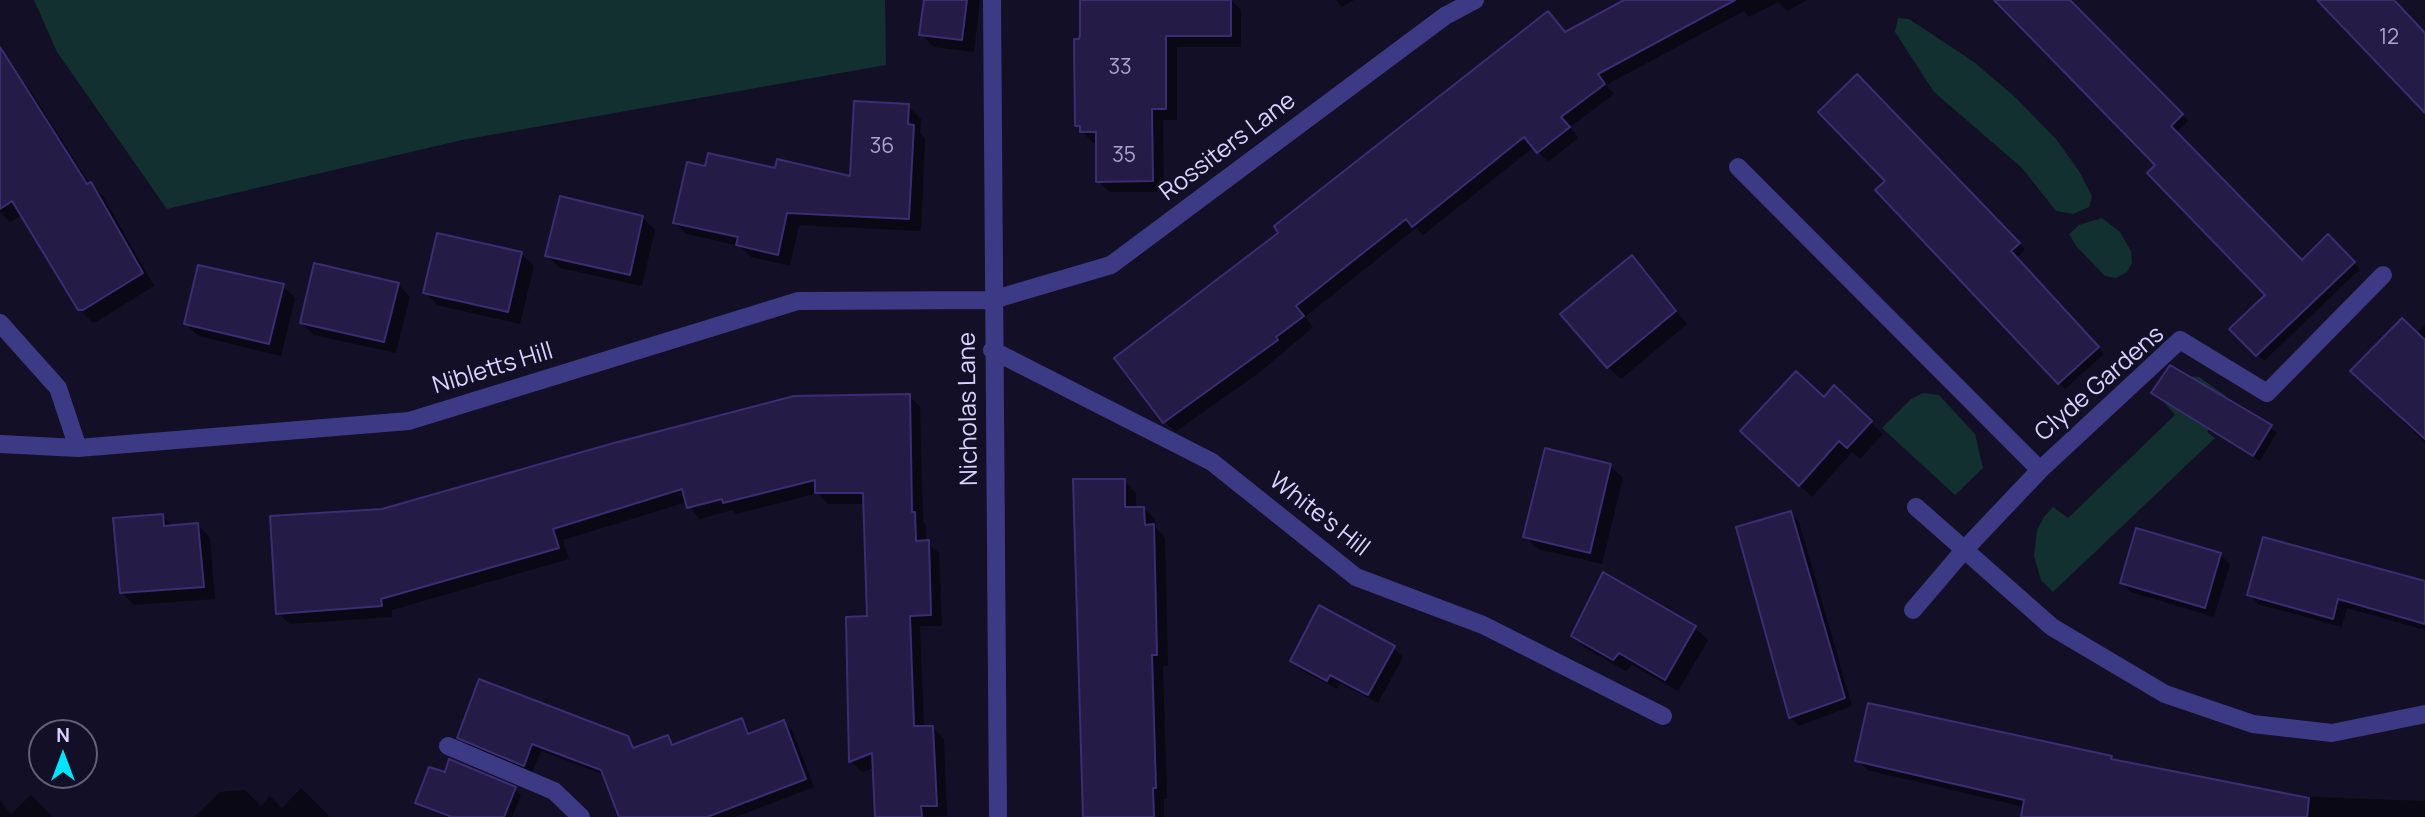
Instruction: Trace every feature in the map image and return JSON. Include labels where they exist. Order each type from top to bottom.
[{"type":"street","name":"Nicholas Lane","points":[[992,0],[992,350],[998,817]]},
{"type":"street","name":"Rossiters Lane","points":[[992,299],[1111,265],[1445,16],[1475,0]]},
{"type":"street","name":"Clyde Gardens","points":[[1738,167],[2040,470]]},
{"type":"street","name":"Clyde Gardens","points":[[1913,610],[1965,549],[2040,470],[2180,340],[2267,393],[2383,275]]},
{"type":"street","name":"Nibletts Hill","points":[[0,444],[78,448],[409,421],[798,301],[992,299]]},
{"type":"street","points":[[0,323],[58,388],[78,448]]},
{"type":"street","name":"White's Hill","points":[[992,350],[1212,462],[1356,577],[1483,625],[1663,716]]},
{"type":"street","points":[[1916,507],[2052,627],[2165,694],[2253,724],[2332,733],[2425,714]]},
{"type":"street","points":[[448,747],[554,791],[580,817]]},
{"type":"green space","points":[[34,0],[885,0],[886,65],[462,140],[167,209],[57,52]]},
{"type":"green space","points":[[1898,18],[1909,19],[1974,62],[2014,96],[2056,139],[2079,171],[2092,196],[2089,207],[2073,214],[2056,211],[2022,168],[1934,92],[1895,32]]},
{"type":"green space","points":[[2102,218],[2120,232],[2131,251],[2132,263],[2127,272],[2116,278],[2105,276],[2077,247],[2069,234],[2079,225]]},
{"type":"green space","points":[[2186,376],[2199,377],[2226,396],[2207,432],[2215,438],[2053,592],[2041,580],[2034,556],[2037,530],[2044,517],[2053,507],[2068,518],[2175,415],[2154,391]]},
{"type":"green space","points":[[1923,393],[1939,395],[1975,434],[1983,468],[1955,495],[1882,428],[1911,399]]},
{"type":"building","points":[[924,0],[967,0],[962,40],[919,35]]},
{"type":"building","points":[[1080,0],[1231,0],[1231,36],[1166,36],[1166,109],[1152,109],[1153,181],[1096,182],[1096,132],[1080,132],[1080,126],[1075,126],[1074,39],[1079,39],[1080,35]]},
{"type":"building","points":[[1624,0],[1735,0],[1598,74],[1605,84],[1561,117],[1570,127],[1537,153],[1524,137],[1412,227],[1406,219],[1296,306],[1304,316],[1276,337],[1278,340],[1163,423],[1114,358],[1278,233],[1274,226],[1548,11],[1565,32]]},
{"type":"building","points":[[1994,0],[2070,0],[2183,114],[2171,126],[2302,260],[2328,234],[2355,262],[2256,356],[2229,329],[2265,295],[2147,173],[2155,165]]},
{"type":"building","points":[[2317,0],[2394,0],[2425,33],[2425,113]]},
{"type":"building","points":[[0,47],[87,184],[91,182],[143,273],[83,310],[78,310],[12,201],[0,209]]},
{"type":"building","points":[[1857,74],[2020,243],[2011,251],[2099,347],[2058,384],[1875,190],[1885,181],[1818,112]]},
{"type":"building","points":[[854,101],[909,104],[908,124],[914,125],[909,219],[787,213],[778,255],[736,245],[738,237],[673,223],[687,162],[705,166],[708,153],[775,168],[777,159],[850,176]]},
{"type":"building","points":[[560,196],[643,216],[630,275],[545,256]]},
{"type":"building","points":[[437,233],[522,252],[508,312],[423,293]]},
{"type":"building","points":[[1632,255],[1676,311],[1607,368],[1560,314]]},
{"type":"building","points":[[314,263],[399,283],[384,342],[300,323]]},
{"type":"building","points":[[198,265],[284,284],[269,344],[184,324]]},
{"type":"building","points":[[2402,318],[2425,340],[2425,439],[2350,371]]},
{"type":"building","points":[[2170,365],[2272,425],[2253,456],[2151,393]]},
{"type":"building","points":[[1796,371],[1824,397],[1834,385],[1872,421],[1847,448],[1839,441],[1799,486],[1740,431]]},
{"type":"building","points":[[910,394],[912,512],[915,512],[916,541],[929,540],[931,615],[910,616],[914,726],[933,726],[937,806],[921,806],[922,817],[875,817],[872,753],[849,762],[846,617],[867,616],[863,493],[815,493],[815,480],[723,503],[722,499],[687,508],[682,489],[553,529],[559,548],[381,599],[382,606],[276,614],[270,516],[382,509],[614,443],[794,396]]},
{"type":"building","points":[[1545,448],[1611,464],[1590,553],[1523,537]]},
{"type":"building","points":[[1073,479],[1125,479],[1125,507],[1144,507],[1145,525],[1154,524],[1157,655],[1152,655],[1156,788],[1153,788],[1154,817],[1083,817]]},
{"type":"building","points":[[1791,511],[1845,698],[1789,718],[1736,527]]},
{"type":"building","points":[[163,514],[164,526],[198,523],[204,587],[120,593],[113,518]]},
{"type":"building","points":[[2136,528],[2221,553],[2205,608],[2120,583]]},
{"type":"building","points":[[2263,537],[2425,581],[2425,624],[2338,599],[2333,619],[2247,595]]},
{"type":"building","points":[[1603,572],[1696,626],[1665,680],[1619,653],[1613,660],[1571,636]]},
{"type":"building","points":[[1319,605],[1395,646],[1368,695],[1330,675],[1327,681],[1290,661]]},
{"type":"building","points":[[479,679],[628,736],[633,748],[668,735],[672,745],[742,718],[748,734],[784,720],[806,779],[707,817],[619,817],[601,770],[532,744],[524,766],[457,738]]},
{"type":"building","points":[[1868,703],[2112,756],[2111,759],[2309,798],[2307,817],[2021,817],[2024,800],[1855,761]]},
{"type":"building","points":[[449,759],[516,787],[504,817],[452,817],[415,803],[429,767],[445,772]]}]
